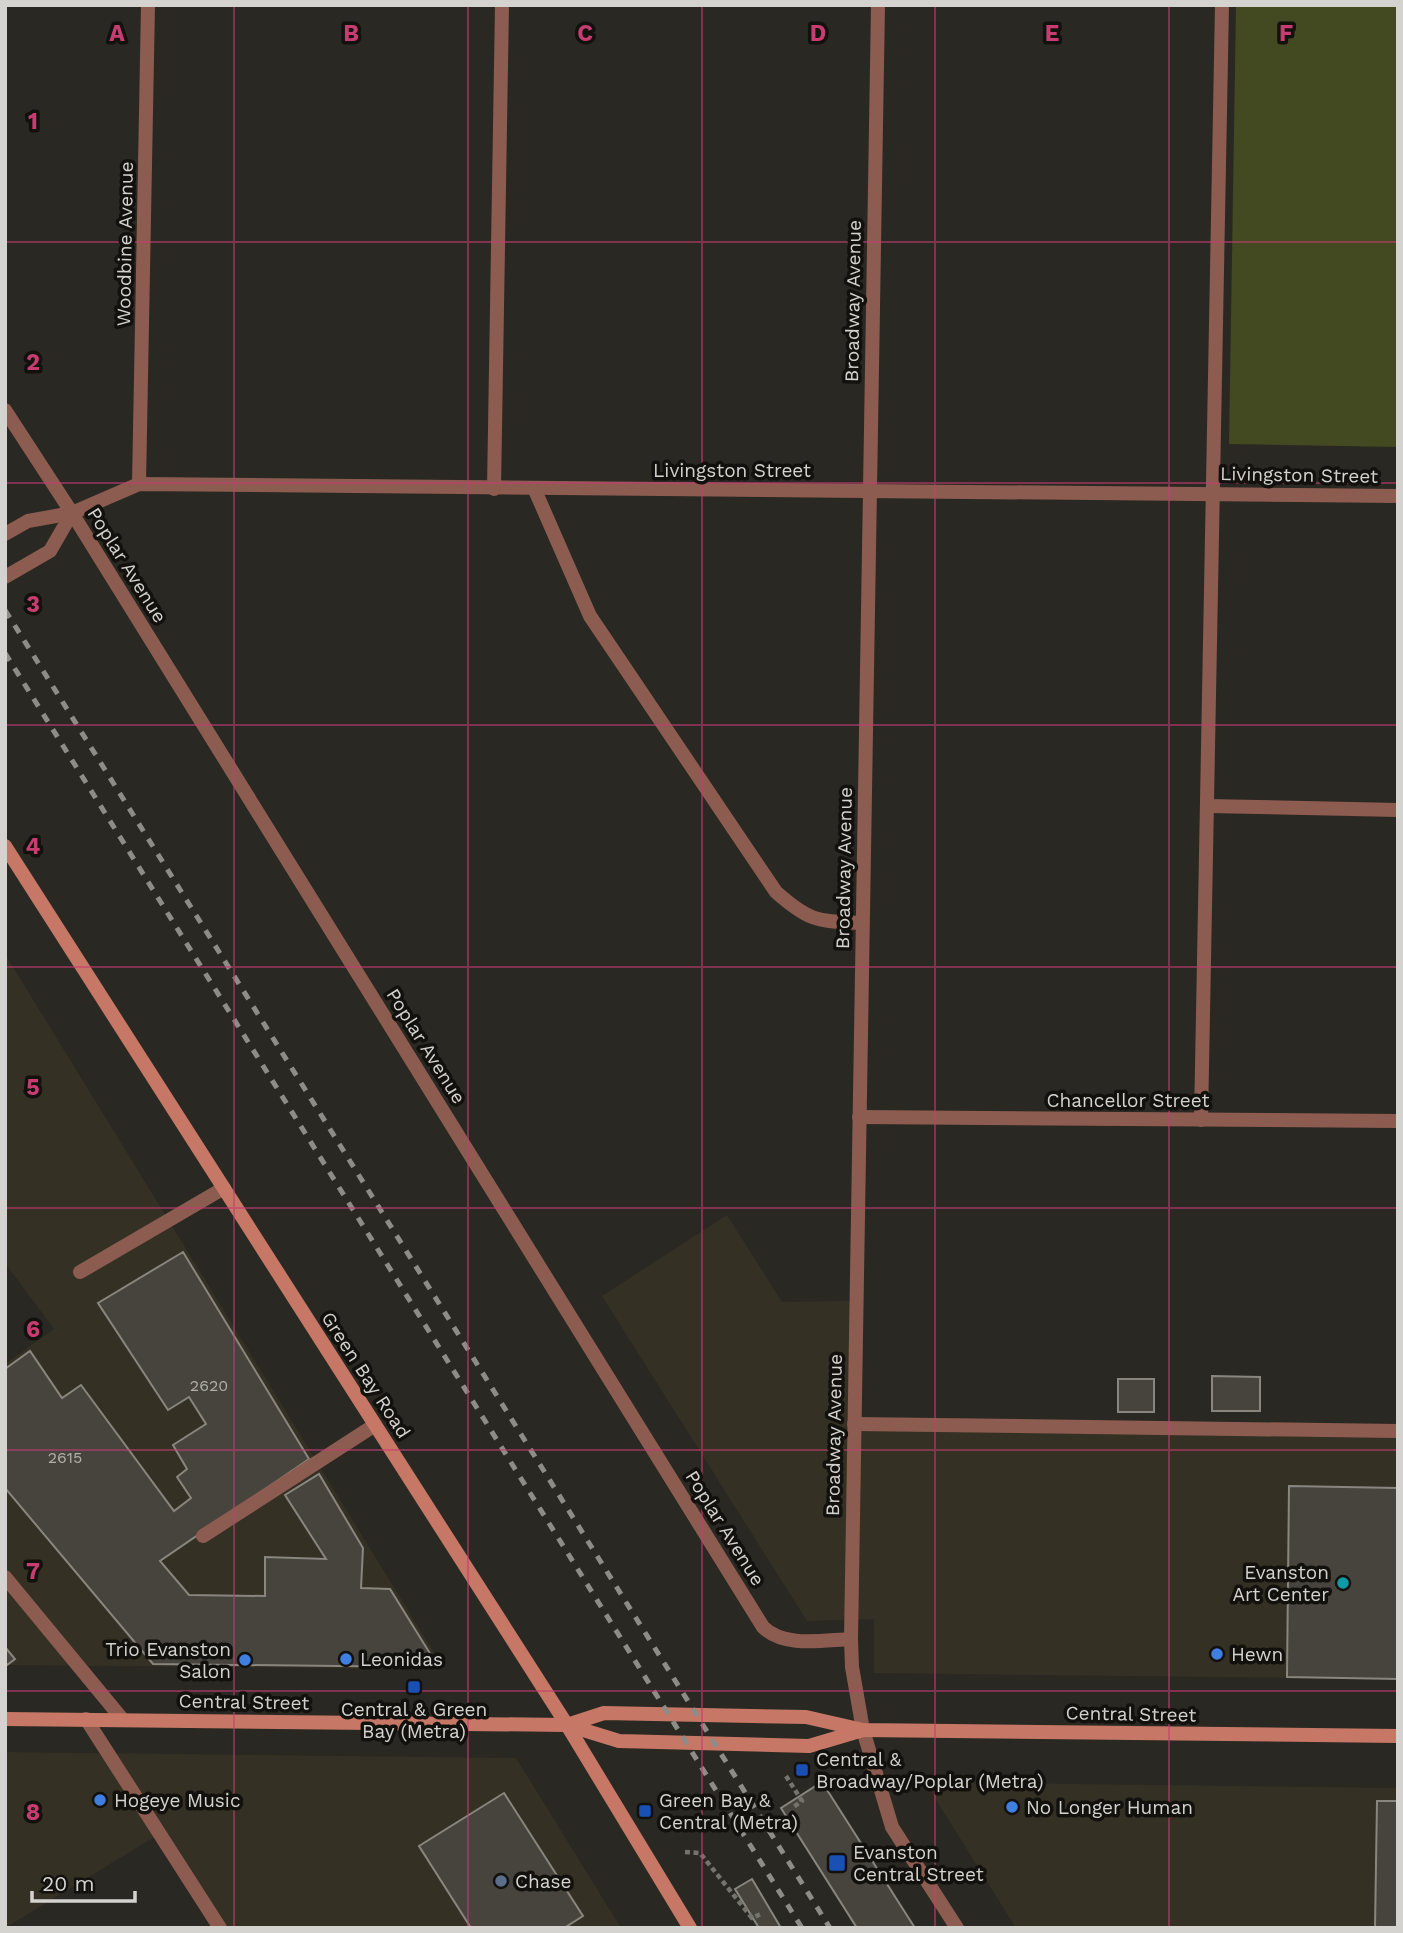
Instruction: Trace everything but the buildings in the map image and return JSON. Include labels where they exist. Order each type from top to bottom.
[{"type":"main road","name":"Green Bay Road","points":[[5,846],[567,1725],[690,1928]]},
{"type":"main road","name":"Central Street","points":[[567,1725],[604,1713],[806,1717],[863,1730],[1398,1737]]},
{"type":"main road","name":"Central Street","points":[[5,1719],[567,1725],[619,1741],[809,1746],[863,1730]]},
{"type":"street","name":"Woodbine Avenue","points":[[139,484],[148,5]]},
{"type":"street","points":[[494,489],[502,5]]},
{"type":"street","name":"Broadway Avenue","points":[[863,1730],[850,1639],[878,5]]},
{"type":"street","points":[[1201,1119],[1222,5]]},
{"type":"street","name":"Poplar Avenue","points":[[5,410],[72,513],[763,1627],[772,1636],[788,1639],[850,1639]]},
{"type":"street","name":"Livingston Street","points":[[5,534],[28,521],[72,513],[139,484],[1398,496]]},
{"type":"street","points":[[534,488],[590,616],[776,892],[799,912],[812,918],[829,922],[862,923]]},
{"type":"street","points":[[5,577],[50,551],[72,513]]},
{"type":"street","points":[[1207,806],[1398,810]]},
{"type":"street","name":"Chancellor Street","points":[[859,1117],[1398,1121]]},
{"type":"street","points":[[80,1272],[224,1188]]},
{"type":"street","points":[[853,1423],[1398,1431]]},
{"type":"street","points":[[204,1536],[375,1425]]},
{"type":"street","points":[[5,1577],[123,1720]]},
{"type":"street","points":[[86,1720],[220,1928]]},
{"type":"street","points":[[863,1730],[892,1826],[957,1928]]},
{"type":"path","points":[[786,1776],[802,1801],[792,1808]]},
{"type":"path","points":[[685,1852],[700,1853],[752,1917],[763,1913]]},
{"type":"shaded area","points":[[5,954],[444,1669],[5,1665],[5,1364],[54,1329],[5,1263]]},
{"type":"shaded area","points":[[727,1215],[782,1302],[851,1301],[848,1420],[1398,1431],[1398,1679],[874,1673],[874,1619],[807,1621],[602,1296]]},
{"type":"shaded area","points":[[5,1752],[516,1758],[621,1928],[214,1928],[156,1836],[5,1928]]},
{"type":"shaded area","points":[[925,1782],[1398,1788],[1398,1928],[1016,1928]]},
{"type":"green space","points":[[1236,5],[1398,5],[1398,447],[1229,444]]},
{"type":"railway","points":[[5,610],[830,1928]]},
{"type":"railway","points":[[5,653],[802,1928]]},
{"type":"place","name":"Evanston Art Center","points":[[1343,1583]]},
{"type":"place","name":"Hewn","points":[[1217,1654]]},
{"type":"place","name":"Leonidas","points":[[346,1659]]},
{"type":"place","name":"Trio Evanston Salon","points":[[245,1660]]},
{"type":"place","name":"Central & Green Bay (Metra)","points":[[414,1687]]},
{"type":"place","name":"Central & Broadway/Poplar (Metra)","points":[[802,1770]]},
{"type":"place","name":"Hogeye Music","points":[[100,1800]]},
{"type":"place","name":"No Longer Human","points":[[1012,1807]]},
{"type":"place","name":"Green Bay & Central (Metra)","points":[[645,1811]]},
{"type":"place","name":"Evanston Central Street","points":[[837,1863]]},
{"type":"place","name":"Chase","points":[[501,1881]]}]
